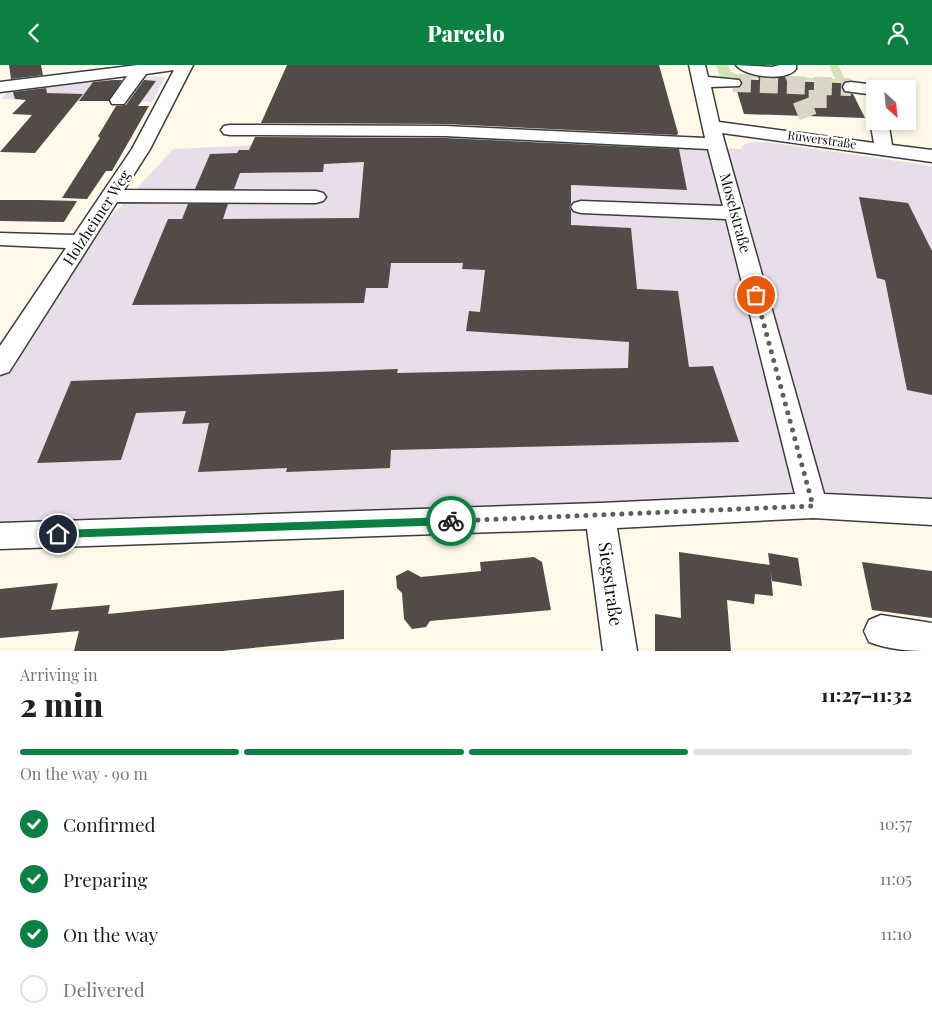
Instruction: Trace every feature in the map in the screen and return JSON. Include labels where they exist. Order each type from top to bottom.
[{"type":"street","points":[[0,87],[177,65]]},
{"type":"street","name":"Holzheimer Weg","points":[[0,366],[141,149],[185,65]]},
{"type":"street","name":"Moselstraße","points":[[697,65],[734,213],[813,506]]},
{"type":"street","points":[[744,65],[757,70],[779,71],[788,69],[788,65]]},
{"type":"street","points":[[118,100],[141,69]]},
{"type":"street","points":[[701,82],[733,83]]},
{"type":"street","name":"Ruwerstraße","points":[[230,130],[714,135],[813,132],[884,149],[932,155]]},
{"type":"street","points":[[881,130],[884,149]]},
{"type":"street","points":[[111,196],[316,197]]},
{"type":"street","points":[[581,207],[734,213]]},
{"type":"street","points":[[0,239],[82,242]]},
{"type":"street","points":[[0,536],[600,517],[813,506],[932,512]]},
{"type":"street","name":"Siegstraße","points":[[600,517],[620,651]]},
{"type":"street","points":[[880,631],[932,639]]},
{"type":"shaded area","points":[[127,76],[165,77],[152,102],[2,99],[9,90],[95,80],[124,80]]},
{"type":"shaded area","points":[[457,136],[741,149],[743,145],[753,142],[767,142],[932,166],[932,505],[0,530],[0,378],[88,242],[173,149]]},
{"type":"green space","points":[[716,65],[728,65],[731,72],[736,74],[835,79],[829,65],[838,65],[846,82],[720,77]]},
{"type":"building","points":[[9,65],[41,65],[43,75],[11,79]]},
{"type":"building","points":[[287,65],[659,65],[678,133],[677,135],[445,124],[261,123]]},
{"type":"building","points":[[758,77],[785,77],[787,81],[843,83],[841,88],[843,92],[853,94],[865,118],[744,114],[736,88],[741,87],[743,84],[741,79],[759,80]]},
{"type":"building","points":[[122,80],[109,101],[79,101],[93,82]]},
{"type":"building","points":[[144,80],[156,81],[138,106],[149,106],[112,171],[106,171],[87,199],[62,198],[100,138],[98,136],[116,106],[126,105]]},
{"type":"building","points":[[46,88],[47,93],[83,94],[35,153],[0,152],[32,115],[12,114],[26,100],[15,99],[13,92]]},
{"type":"building","points":[[255,137],[445,138],[679,149],[687,190],[571,185],[571,204],[569,207],[571,210],[571,225],[631,228],[637,289],[678,291],[689,367],[713,366],[739,442],[391,450],[390,468],[286,472],[287,468],[198,472],[209,423],[182,424],[186,411],[136,413],[121,460],[37,463],[71,381],[398,369],[397,373],[628,368],[629,342],[466,331],[469,311],[480,312],[485,270],[462,269],[463,263],[391,263],[388,288],[366,288],[364,303],[132,305],[168,219],[182,219],[188,204],[228,204],[223,219],[359,218],[364,162],[324,164],[323,172],[240,173],[234,189],[195,189],[210,154],[237,153],[239,150],[249,150]]},
{"type":"building","points":[[859,197],[908,203],[932,251],[932,395],[907,390],[885,280],[877,278]]},
{"type":"building","points":[[0,200],[77,201],[64,222],[0,221]]},
{"type":"building","points":[[679,552],[770,565],[773,596],[755,594],[754,604],[727,600],[731,651],[655,651],[655,614],[681,618]]},
{"type":"building","points":[[768,553],[798,558],[802,586],[772,581]]},
{"type":"building","points":[[534,557],[542,562],[551,610],[430,621],[426,627],[412,629],[404,619],[402,593],[397,588],[396,576],[408,570],[421,577],[481,571],[480,562]]},
{"type":"building","points":[[862,562],[932,571],[932,618],[872,610]]},
{"type":"building","points":[[58,583],[51,610],[110,605],[108,614],[344,590],[344,639],[222,651],[74,651],[79,631],[0,638],[0,589]]},
{"type":"tunnel","points":[[733,83],[851,87]]},
{"type":"tunnel","points":[[808,117],[801,99],[831,99]]},
{"type":"way so far","points":[[451,521],[600,517],[813,506],[756,295]]},
{"type":"route","points":[[58,534],[451,521]]}]
